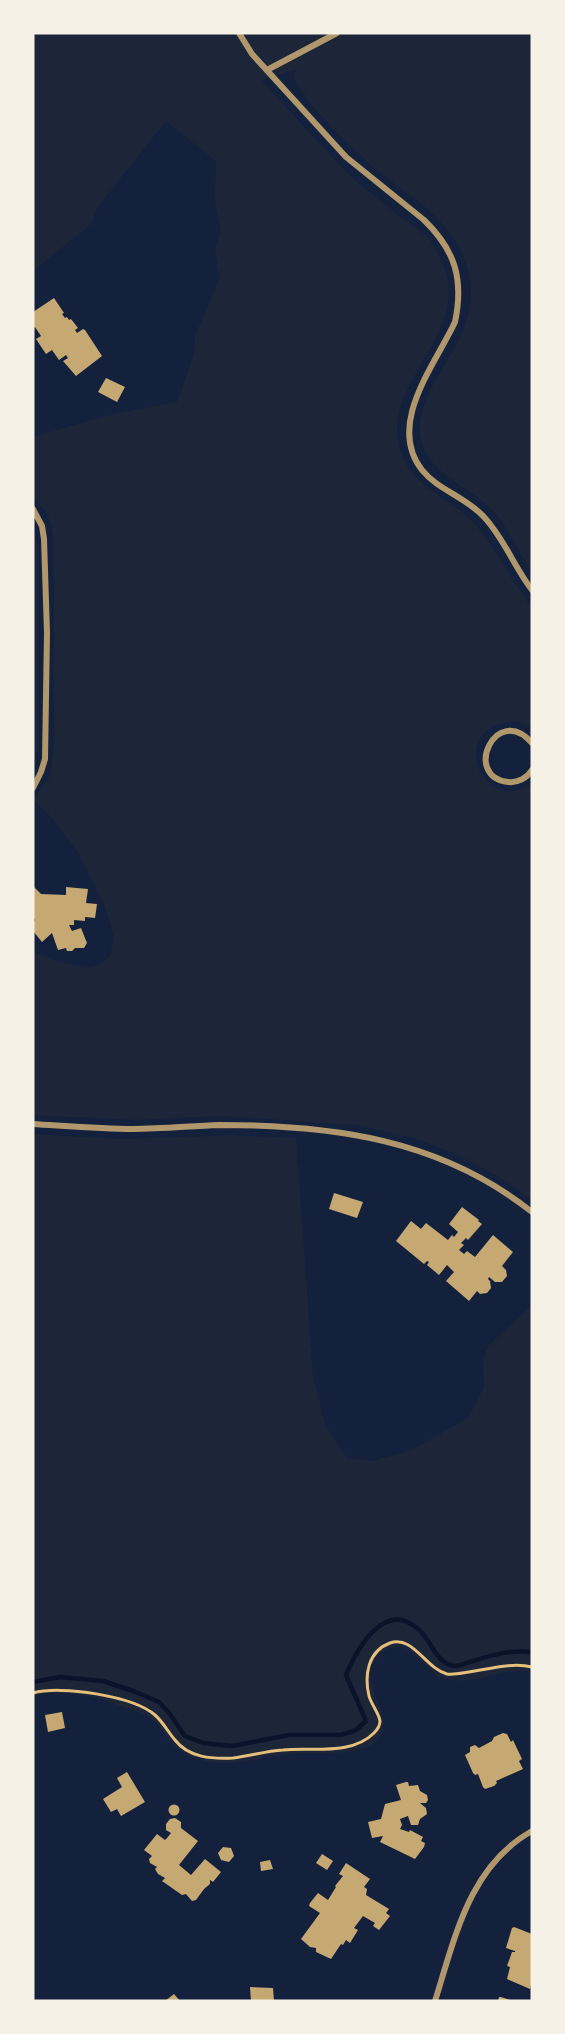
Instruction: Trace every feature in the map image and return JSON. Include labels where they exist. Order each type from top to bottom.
[{"type":"street","points":[[239,33],[252,54],[346,157],[435,231],[452,256],[457,271],[459,290],[455,322],[415,402],[408,424],[413,453],[422,470],[437,483],[463,498],[485,518],[532,590]]},
{"type":"street","points":[[267,70],[337,33]]},
{"type":"street","points":[[33,509],[42,525],[44,539],[47,633],[45,759],[33,788]]},
{"type":"street","points":[[532,743],[526,736],[506,731],[496,736],[489,744],[485,754],[486,764],[491,774],[500,780],[511,782],[521,780],[532,770]]},
{"type":"street","points":[[33,1124],[132,1129],[249,1126],[371,1137],[408,1146],[446,1161],[489,1183],[532,1212]]},
{"type":"street","points":[[435,2001],[461,1919],[476,1887],[498,1857],[511,1844],[532,1832]]},
{"type":"path","points":[[33,1693],[53,1689],[70,1690],[133,1704],[154,1714],[177,1743],[198,1756],[213,1759],[282,1750],[329,1749],[363,1742],[378,1728],[380,1720],[369,1697],[368,1671],[372,1656],[382,1646],[397,1641],[408,1644],[434,1667],[447,1674],[512,1665],[532,1667]]},
{"type":"shaded area","points":[[33,33],[532,33],[532,572],[496,514],[434,464],[422,443],[420,421],[426,400],[460,337],[468,314],[471,289],[465,261],[458,246],[440,221],[356,152],[332,127],[300,89],[293,77],[296,69],[262,81],[346,171],[424,234],[438,254],[446,273],[449,297],[444,320],[401,406],[397,429],[401,453],[414,475],[423,484],[463,513],[480,530],[532,607],[532,728],[516,721],[496,725],[483,734],[477,746],[476,759],[489,783],[501,790],[515,791],[532,784],[532,1200],[496,1175],[453,1153],[417,1139],[358,1125],[220,1116],[137,1120],[33,1115],[33,952],[86,968],[99,965],[110,956],[114,938],[105,906],[78,852],[50,816],[33,800],[50,775],[54,746],[54,546],[52,527],[46,512],[33,496],[33,437],[114,414],[177,402],[194,354],[195,337],[219,279],[215,248],[221,230],[215,201],[216,161],[166,121],[97,208],[91,224],[33,271]]},
{"type":"shaded area","points":[[33,525],[37,542],[37,749],[33,766]]},
{"type":"shaded area","points":[[33,1134],[122,1139],[235,1135],[296,1138],[313,1375],[325,1425],[347,1458],[373,1461],[410,1451],[469,1417],[484,1387],[483,1362],[488,1346],[532,1305],[532,1672],[511,1672],[467,1680],[446,1679],[430,1670],[410,1651],[395,1647],[386,1650],[375,1659],[371,1670],[371,1681],[383,1727],[380,1737],[373,1744],[363,1749],[340,1753],[303,1753],[231,1763],[205,1761],[189,1756],[172,1743],[151,1718],[142,1713],[92,1698],[69,1694],[33,1696]]},
{"type":"building","points":[[54,298],[65,318],[71,319],[78,328],[75,330],[77,333],[85,330],[102,356],[76,376],[63,361],[68,358],[66,355],[59,360],[52,350],[46,354],[36,339],[41,336],[35,327],[33,329],[33,312]]},
{"type":"building","points":[[106,378],[125,387],[117,402],[98,392]]},
{"type":"building","points":[[33,886],[41,894],[66,895],[66,887],[88,889],[86,903],[97,904],[95,918],[85,917],[85,921],[74,920],[74,925],[69,925],[72,931],[81,928],[87,943],[84,948],[75,948],[72,951],[67,951],[66,948],[58,950],[52,933],[42,942],[33,931],[35,920],[33,918]]},
{"type":"building","points":[[334,1193],[363,1202],[357,1218],[329,1209]]},
{"type":"building","points":[[462,1207],[482,1224],[468,1240],[466,1238],[461,1243],[464,1245],[459,1250],[464,1254],[467,1251],[475,1257],[493,1235],[513,1252],[502,1266],[507,1276],[502,1282],[495,1282],[489,1277],[491,1288],[487,1293],[480,1294],[477,1291],[469,1301],[446,1281],[454,1272],[447,1265],[439,1275],[427,1265],[429,1262],[424,1264],[396,1241],[411,1221],[421,1229],[426,1223],[448,1240],[452,1235],[454,1237],[458,1232],[449,1224]]},
{"type":"building","points":[[62,1712],[65,1728],[48,1732],[45,1715]]},
{"type":"building","points":[[503,1733],[507,1734],[511,1742],[513,1740],[522,1759],[519,1761],[523,1769],[496,1781],[494,1786],[485,1789],[478,1774],[473,1773],[465,1755],[470,1752],[470,1747],[475,1745],[479,1748]]},
{"type":"building","points":[[127,1772],[145,1802],[121,1816],[117,1809],[111,1812],[103,1799],[122,1787],[117,1778]]},
{"type":"building","points":[[406,1782],[409,1786],[418,1785],[420,1791],[427,1795],[428,1800],[426,1803],[420,1803],[426,1808],[427,1814],[420,1819],[418,1825],[411,1825],[408,1816],[400,1819],[402,1825],[400,1829],[409,1832],[410,1830],[423,1837],[421,1841],[425,1843],[424,1847],[415,1859],[380,1842],[383,1836],[372,1838],[368,1822],[381,1819],[385,1804],[401,1800],[396,1785]]},
{"type":"building","points":[[174,1804],[180,1810],[174,1816],[168,1810]]},
{"type":"building","points":[[175,1818],[181,1822],[181,1828],[198,1841],[179,1865],[191,1875],[205,1859],[221,1872],[213,1882],[210,1880],[210,1884],[196,1900],[192,1901],[186,1894],[182,1895],[162,1881],[165,1878],[158,1874],[155,1869],[157,1867],[150,1863],[149,1859],[152,1856],[144,1850],[157,1834],[165,1840],[167,1838],[171,1833],[166,1830],[166,1824],[170,1819]]},
{"type":"building","points":[[223,1847],[231,1848],[234,1856],[229,1862],[221,1860],[218,1853]]},
{"type":"building","points":[[322,1854],[333,1861],[327,1870],[316,1863]]},
{"type":"building","points":[[270,1860],[273,1869],[261,1871],[260,1862]]},
{"type":"building","points":[[346,1863],[370,1879],[364,1887],[367,1889],[366,1895],[389,1909],[386,1913],[390,1916],[379,1930],[373,1926],[375,1923],[363,1916],[354,1928],[358,1930],[350,1943],[346,1940],[343,1945],[341,1944],[331,1959],[316,1952],[316,1948],[310,1947],[301,1939],[320,1913],[309,1906],[310,1903],[318,1893],[328,1900],[343,1876],[339,1874]]},
{"type":"building","points":[[514,1927],[532,1934],[530,1989],[507,1979],[510,1967],[507,1966],[512,1952],[515,1951],[506,1948]]},
{"type":"building","points":[[250,1987],[273,1988],[274,2001],[251,2001]]},
{"type":"building","points":[[174,1994],[180,2001],[165,2001]]},
{"type":"building","points":[[501,1997],[513,2001],[498,2001]]},
{"type":"waterway","points":[[33,1682],[60,1677],[103,1681],[159,1702],[185,1736],[203,1743],[232,1746],[289,1735],[341,1735],[356,1730],[366,1721],[346,1675],[357,1653],[373,1631],[394,1620],[405,1621],[417,1628],[438,1656],[448,1664],[455,1666],[502,1653],[532,1652]]}]
